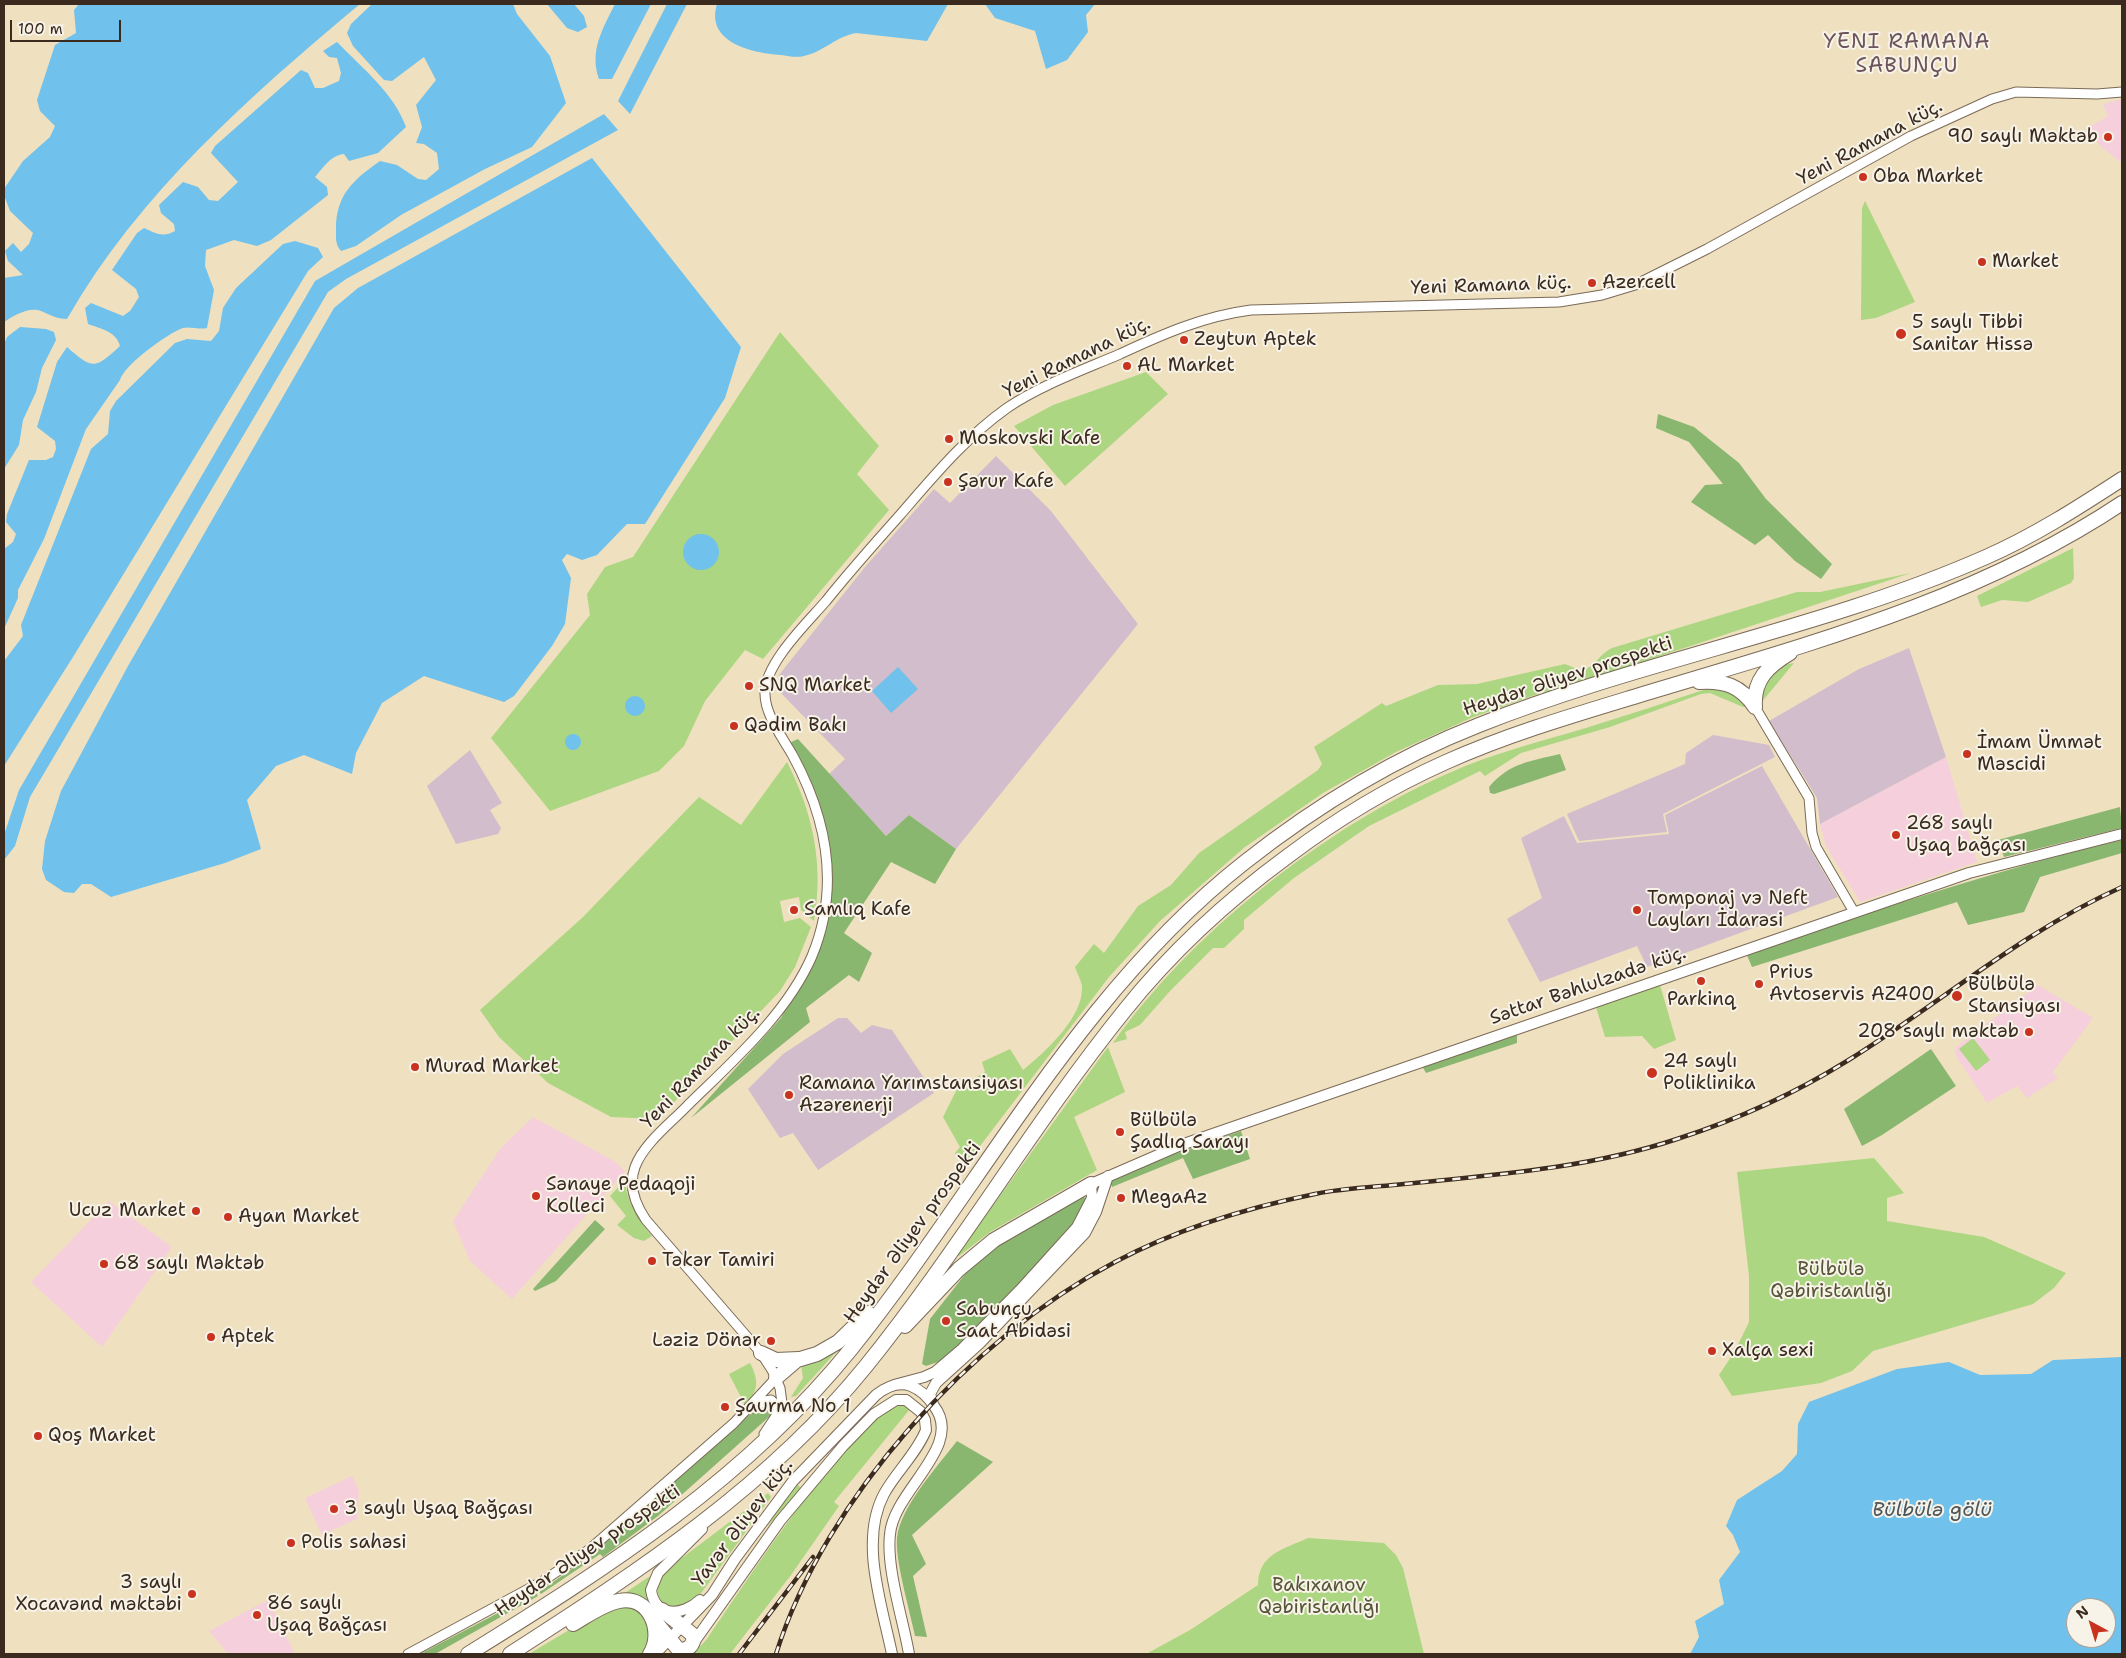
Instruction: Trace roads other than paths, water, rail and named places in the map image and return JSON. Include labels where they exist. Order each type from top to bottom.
[{"type":"highway","name":"Heydər Əliyev prospekti","points":[[468,1654],[618,1558],[659,1529],[735,1468],[807,1399],[849,1352],[943,1225],[1081,1032],[1152,946],[1244,862],[1316,811],[1390,766],[1486,722],[1596,684],[1736,643],[1949,573],[1992,554],[2044,527],[2122,479]]},
{"type":"highway","name":"Heydər Əliyev prospekti","points":[[510,1654],[642,1568],[743,1490],[802,1436],[866,1366],[1127,1007],[1189,938],[1221,909],[1292,853],[1328,828],[1400,784],[1488,744],[1551,722],[1822,638],[1957,591],[2002,572],[2061,540],[2122,503]]},
{"type":"highway","points":[[1755,707],[1757,685],[1766,670],[1789,654],[1822,638]]},
{"type":"highway","points":[[1642,695],[1691,683],[1722,682],[1740,690],[1755,707]]},
{"type":"highway","points":[[866,1366],[959,1269],[988,1245],[1016,1225],[1091,1184]]},
{"type":"highway","points":[[776,1378],[793,1363],[825,1351],[856,1327],[943,1225]]},
{"type":"highway","points":[[761,1353],[776,1360],[805,1357]]},
{"type":"highway","points":[[518,1654],[607,1605],[620,1600],[633,1602],[683,1625],[694,1637],[686,1651],[681,1650],[669,1639],[657,1614]]},
{"type":"highway","points":[[650,1654],[657,1633],[657,1614]]},
{"type":"main road","name":"Səttar Bəhlulzadə küç.","points":[[1091,1184],[1154,1156],[1854,912],[1999,864],[2122,834]]},
{"type":"main road","points":[[909,1654],[891,1563],[889,1537],[898,1507],[939,1446],[943,1437],[943,1426],[930,1394],[936,1383],[980,1343],[1085,1233],[1096,1212],[1108,1176]]},
{"type":"main road","name":"Yavər Əliyev küç.","points":[[655,1654],[712,1595],[735,1559],[783,1493],[816,1456],[876,1395],[894,1385],[929,1375],[941,1367],[1021,1289],[1078,1227],[1092,1198],[1091,1184]]},
{"type":"main road","points":[[894,1385],[913,1387],[924,1394],[933,1405]]},
{"type":"main road","name":"Yavər Əliyev küç.","points":[[686,1651],[780,1521],[828,1463],[874,1414],[896,1400],[906,1400],[917,1406],[925,1420],[926,1430]]},
{"type":"main road","points":[[926,1430],[924,1448],[932,1451],[939,1446]]},
{"type":"main road","points":[[892,1654],[874,1563],[872,1535],[879,1504],[900,1468],[926,1430]]},
{"type":"main road","points":[[900,1468],[912,1454],[920,1452],[926,1458],[918,1478]]},
{"type":"main road","points":[[816,1456],[800,1478],[804,1484],[810,1482],[828,1463]]},
{"type":"main road","points":[[735,1559],[702,1598],[690,1608],[676,1613],[657,1614],[651,1584],[654,1578],[673,1557],[743,1490]]},
{"type":"street","name":"Yeni Ramana küç.","points":[[735,1468],[772,1423],[782,1403],[776,1378],[761,1353],[646,1220],[634,1196],[633,1175],[637,1162],[653,1141],[749,1046],[785,1000],[806,968],[821,931],[828,882],[825,838],[809,788],[767,708],[765,690],[771,671],[844,580],[924,487],[974,434],[1009,407],[1060,381],[1170,331],[1206,318],[1234,312],[1272,309],[1559,302],[1619,291],[1707,249],[1911,136],[1992,99],[2016,92],[2097,94],[2122,92]]},
{"type":"street","points":[[1755,707],[1809,798],[1812,833],[1816,847],[1854,912]]},
{"type":"street","points":[[734,1423],[776,1378]]},
{"type":"street","points":[[408,1654],[543,1581],[573,1561],[604,1538],[734,1423],[758,1405],[771,1400],[776,1404],[777,1409],[772,1423]]},
{"type":"water","points":[[79,4],[360,4],[238,111],[162,188],[96,273],[67,319],[31,310],[21,312],[4,322],[4,278],[23,275],[8,261],[5,251],[13,243],[21,252],[29,244],[33,233],[10,211],[4,195],[4,189],[23,161],[50,137],[55,126],[40,111],[37,100],[55,45],[76,33],[74,10]]},
{"type":"water","points":[[372,4],[513,4],[517,14],[550,56],[566,103],[532,147],[485,169],[401,215],[356,246],[341,251],[336,238],[339,207],[348,189],[362,175],[380,161],[397,165],[418,179],[426,180],[439,169],[437,153],[424,144],[416,143],[422,127],[416,105],[436,80],[424,57],[392,81],[384,80],[353,46],[347,33],[351,24]]},
{"type":"water","points":[[547,4],[574,4],[584,16],[587,27],[578,32],[567,28]]},
{"type":"water","points":[[615,4],[651,4],[612,79],[599,79],[596,69],[597,49],[602,31]]},
{"type":"water","points":[[667,4],[687,4],[630,114],[618,101]]},
{"type":"water","points":[[717,4],[948,4],[927,41],[856,33],[843,37],[811,54],[792,57],[757,52],[734,43],[725,37],[718,28],[715,17]]},
{"type":"water","points":[[985,4],[1095,4],[1086,15],[1088,32],[1067,60],[1046,69],[1035,31],[995,18]]},
{"type":"water","points":[[337,42],[367,71],[394,103],[406,127],[378,153],[349,161],[344,154],[331,159],[315,177],[327,187],[328,195],[271,240],[257,246],[234,240],[206,250],[205,266],[214,290],[207,328],[183,328],[176,331],[147,350],[123,374],[86,429],[44,539],[18,590],[18,598],[4,629],[4,549],[13,542],[16,534],[6,522],[7,514],[29,460],[46,460],[53,457],[56,449],[55,441],[37,427],[57,362],[67,347],[83,360],[94,364],[105,359],[120,346],[112,334],[88,324],[85,308],[91,303],[123,316],[130,311],[139,297],[136,289],[112,270],[137,233],[144,228],[163,234],[175,231],[174,224],[161,213],[159,205],[183,182],[198,187],[209,200],[218,201],[238,182],[211,153],[215,146],[301,70],[308,73],[315,88],[323,88],[339,81],[341,73],[337,58],[329,57],[323,51]]},
{"type":"water","points":[[604,114],[618,130],[346,279],[328,292],[30,797],[15,846],[4,860],[4,835],[19,790],[315,281]]},
{"type":"water","points":[[592,158],[741,347],[725,398],[645,524],[627,524],[597,555],[582,560],[567,554],[562,560],[571,578],[565,624],[552,646],[514,696],[504,702],[424,676],[382,703],[356,753],[352,774],[304,755],[276,766],[247,800],[261,849],[225,863],[111,897],[91,884],[82,884],[74,893],[64,892],[46,880],[42,869],[45,841],[61,791],[128,666],[334,308],[358,288]]},
{"type":"water","points":[[295,241],[318,248],[323,257],[308,271],[73,657],[4,766],[4,661],[23,636],[21,625],[91,449],[108,434],[110,411],[116,401],[175,343],[187,339],[211,341],[219,331],[223,308],[236,288],[283,244]]},
{"type":"water","points":[[20,327],[46,329],[54,332],[56,340],[42,368],[36,392],[23,420],[19,445],[4,469],[4,344],[7,337]]},
{"type":"water","points":[[701,534],[708,535],[714,539],[718,545],[718,559],[714,565],[708,569],[701,570],[694,569],[688,565],[684,559],[683,552],[684,545],[688,539],[694,535]]},
{"type":"water","points":[[898,667],[918,689],[891,713],[872,691]]},
{"type":"water","points":[[635,696],[642,699],[645,706],[642,713],[635,716],[628,713],[625,706],[628,699]]},
{"type":"water","points":[[570,734],[576,734],[581,739],[579,748],[570,750],[565,745],[565,739]]},
{"type":"water","name":"Bülbülə gölü","points":[[2122,1357],[2122,1654],[1690,1654],[1699,1637],[1695,1621],[1724,1604],[1719,1580],[1740,1552],[1733,1535],[1726,1526],[1737,1500],[1782,1471],[1797,1454],[1798,1424],[1809,1402],[1897,1369],[1949,1362],[1980,1375],[2031,1374],[2053,1360]]},
{"type":"railway","points":[[776,1654],[799,1595],[829,1538],[867,1481],[910,1428],[957,1378],[1008,1333],[1061,1294],[1115,1262],[1163,1239],[1212,1221],[1263,1206],[1315,1194],[1576,1164],[1644,1149],[1721,1123],[1764,1105],[1827,1073],[1881,1039],[2016,946],[2050,925],[2122,887]]},
{"type":"railway","points":[[739,1654],[813,1557]]},
{"type":"place","name":"90 saylı Məktəb","points":[[2108,137]]},
{"type":"place","name":"Oba Market","points":[[1863,177]]},
{"type":"place","name":"Market","points":[[1982,262]]},
{"type":"place","name":"Azercell","points":[[1592,283]]},
{"type":"place","name":"5 saylı Tibbi Sanitar Hissə","points":[[1901,334]]},
{"type":"place","name":"Zeytun Aptek","points":[[1184,340]]},
{"type":"place","name":"AL Market","points":[[1127,366]]},
{"type":"place","name":"Moskovski Kafe","points":[[949,439]]},
{"type":"place","name":"Şərur Kafe","points":[[948,482]]},
{"type":"place","name":"SNQ Market","points":[[749,686]]},
{"type":"place","name":"Qədim Bakı","points":[[734,726]]},
{"type":"place","name":"İmam Ümmət Məscidi","points":[[1967,754]]},
{"type":"place","name":"268 saylı Uşaq bağçası","points":[[1896,835]]},
{"type":"place","name":"Samlıq Kafe","points":[[794,910]]},
{"type":"place","name":"Tomponaj vэ Neft Layları İdarəsi","points":[[1637,910]]},
{"type":"place","name":"Parkinq","points":[[1701,981]]},
{"type":"place","name":"Prius Avtoservis AZ400","points":[[1759,984]]},
{"type":"place","name":"Bülbülə Stansiyası","points":[[1957,996]]},
{"type":"place","name":"208 saylı məktəb","points":[[2029,1032]]},
{"type":"place","name":"Murad Market","points":[[415,1067]]},
{"type":"place","name":"24 saylı Poliklinika","points":[[1652,1073]]},
{"type":"place","name":"Ramana Yarımstansiyası Azərenerji","points":[[789,1095]]},
{"type":"place","name":"Bülbülə Şadlıq Sarayı","points":[[1120,1132]]},
{"type":"place","name":"Sənaye Pedaqoji Kolleci","points":[[536,1196]]},
{"type":"place","name":"MegaAz","points":[[1121,1198]]},
{"type":"place","name":"Ucuz Market","points":[[196,1211]]},
{"type":"place","name":"Ayan Market","points":[[228,1217]]},
{"type":"place","name":"Təkər Tamiri","points":[[652,1261]]},
{"type":"place","name":"68 saylı Məktəb","points":[[104,1264]]},
{"type":"place","name":"Sabunçu Saat Abidəsi","points":[[946,1321]]},
{"type":"place","name":"Aptek","points":[[211,1337]]},
{"type":"place","name":"Ləziz Dönər","points":[[771,1341]]},
{"type":"place","name":"Xalça sexi","points":[[1712,1351]]},
{"type":"place","name":"Şaurma No 1","points":[[725,1407]]},
{"type":"place","name":"Qoş Market","points":[[38,1436]]},
{"type":"place","name":"3 saylı Uşaq Bağçası","points":[[334,1509]]},
{"type":"place","name":"Polis sahəsi","points":[[291,1543]]},
{"type":"place","name":"3 saylı Xocavənd məktəbi","points":[[192,1594]]},
{"type":"place","name":"86 saylı Uşaq Bağçası","points":[[257,1615]]},
{"type":"district","name":"YENI RAMANA SABUNÇU","points":[[1907,55]]},
{"type":"park label","name":"Bülbülə Qəbiristanlığı","points":[[1831,1281]]},
{"type":"park label","name":"Bakıxanov Qəbiristanlığı","points":[[1319,1597]]}]
